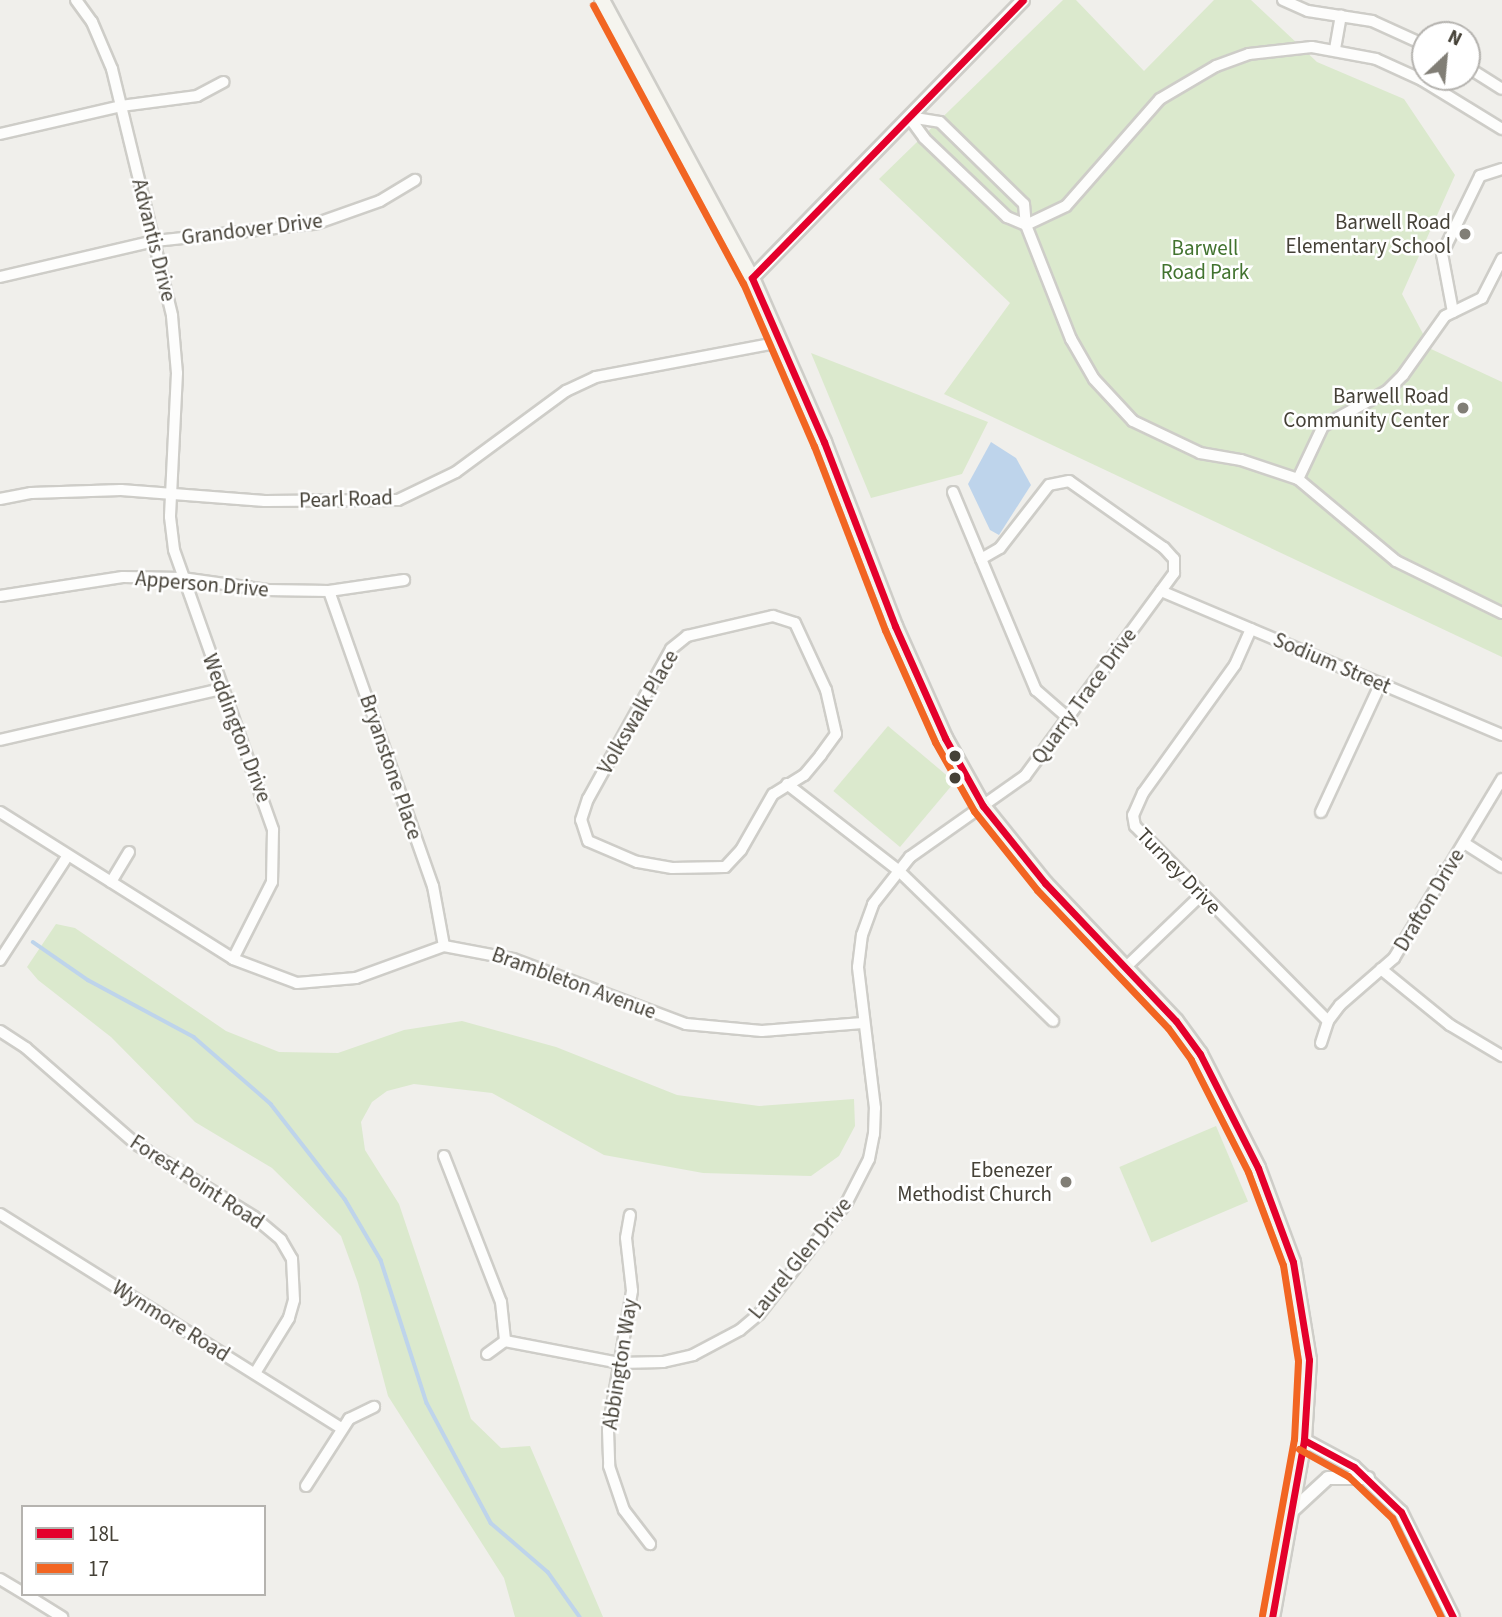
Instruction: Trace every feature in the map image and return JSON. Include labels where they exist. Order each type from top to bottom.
[{"type":"main road","points":[[602,0],[752,278],[781,342],[895,626],[945,738],[983,806],[1045,883],[1126,967],[1200,1054],[1258,1168],[1293,1262],[1304,1315],[1310,1382],[1304,1440],[1272,1617]]},
{"type":"street","name":"Advantis Drive","points":[[76,0],[103,42],[155,241],[176,341],[171,492]]},
{"type":"street","points":[[752,278],[1023,0]]},
{"type":"street","points":[[1283,0],[1308,11],[1372,21],[1411,39]]},
{"type":"street","points":[[1335,49],[1341,16]]},
{"type":"street","points":[[909,117],[924,138],[1007,218],[1026,225],[1066,206],[1160,99],[1216,66],[1284,47],[1335,49],[1376,59],[1423,80],[1502,129]]},
{"type":"street","points":[[1481,76],[1502,89]]},
{"type":"street","points":[[0,134],[121,106],[197,96],[223,82]]},
{"type":"street","points":[[909,117],[940,122],[996,173],[1024,204],[1026,225],[1070,339],[1110,400],[1165,440],[1298,479],[1396,561],[1502,612]]},
{"type":"street","points":[[1454,312],[1442,254],[1480,176],[1502,169]]},
{"type":"street","name":"Grandover Drive","points":[[0,277],[155,241],[315,223],[380,201],[415,180]]},
{"type":"street","points":[[1298,479],[1323,426],[1387,391],[1403,375],[1431,330],[1454,312],[1482,298],[1502,259]]},
{"type":"street","name":"Pearl Road","points":[[0,499],[31,493],[171,492],[265,501],[398,500],[456,472],[566,391],[596,377],[781,342]]},
{"type":"street","name":"Quarry Trace Drive","points":[[981,559],[1000,548],[1049,485],[1069,481],[1164,548],[1174,559],[1174,573],[1025,776],[983,806]]},
{"type":"street","name":"Weddington Drive","points":[[171,492],[170,527],[182,578],[273,830],[271,882],[233,959]]},
{"type":"street","points":[[953,492],[1036,690],[1068,718]]},
{"type":"street","name":"Apperson Drive","points":[[0,596],[123,577],[182,578],[267,590],[329,591],[404,580]]},
{"type":"street","name":"Bryanstone Place","points":[[329,591],[433,886],[444,946]]},
{"type":"street","name":"Sodium Street","points":[[1161,591],[1502,735]]},
{"type":"street","name":"Volkswalk Place","points":[[773,616],[795,622],[826,690],[836,734],[804,775],[787,784],[761,808],[741,850],[725,867],[672,868],[637,862],[589,841],[581,820],[671,649],[687,636],[773,616]]},
{"type":"street","name":"Turney Drive","points":[[1251,629],[1235,665],[1143,793],[1133,815],[1141,834],[1328,1021]]},
{"type":"street","points":[[1321,812],[1381,683]]},
{"type":"street","points":[[0,740],[221,689]]},
{"type":"street","name":"Drafton Drive","points":[[1321,1043],[1328,1021],[1394,958],[1502,779]]},
{"type":"street","points":[[787,784],[899,871],[1053,1021]]},
{"type":"street","name":"Laurel Glen Drive","points":[[505,1341],[619,1363],[663,1362],[692,1355],[740,1330],[759,1314],[847,1202],[869,1159],[875,1108],[858,967],[862,935],[873,904],[910,857],[983,806]]},
{"type":"street","points":[[0,812],[67,857],[233,959],[266,975],[297,983],[324,984],[356,978],[444,946]]},
{"type":"street","points":[[1464,843],[1502,867]]},
{"type":"street","points":[[111,882],[129,852]]},
{"type":"street","points":[[0,960],[67,857]]},
{"type":"street","points":[[1126,967],[1201,895]]},
{"type":"street","name":"Brambleton Avenue","points":[[444,946],[513,959],[686,1024],[762,1031],[863,1023]]},
{"type":"street","points":[[1381,969],[1450,1025],[1502,1056]]},
{"type":"street","name":"Forest Point Road","points":[[0,1031],[26,1048],[136,1144],[254,1217],[281,1240],[292,1259],[294,1300],[289,1318],[255,1373]]},
{"type":"street","points":[[444,1156],[501,1302],[505,1341],[487,1354]]},
{"type":"street","name":"Wynmore Road","points":[[0,1214],[341,1428]]},
{"type":"street","name":"Abbington Way","points":[[630,1215],[626,1238],[632,1291],[608,1430],[610,1466],[624,1510],[650,1544]]},
{"type":"street","points":[[306,1486],[341,1428],[349,1419],[374,1407]]},
{"type":"street","points":[[1304,1440],[1340,1457],[1368,1478],[1401,1512],[1453,1617]]},
{"type":"street","points":[[1291,1512],[1328,1478],[1368,1478]]},
{"type":"street","points":[[0,1579],[21,1592]]},
{"type":"street","points":[[27,1596],[62,1617]]},
{"type":"green space","name":"Barwell Road Park","points":[[1063,0],[1076,0],[1144,71],[1214,0],[1251,0],[1317,62],[1404,99],[1455,175],[1402,294],[1431,349],[1502,382],[1502,657],[944,394],[1010,303],[879,179]]},
{"type":"green space","points":[[811,353],[988,422],[962,474],[871,498]]},
{"type":"green space","points":[[888,726],[955,782],[900,847],[833,791]]},
{"type":"green space","points":[[56,924],[75,928],[226,1031],[279,1052],[338,1053],[404,1030],[462,1021],[556,1047],[677,1095],[759,1106],[854,1099],[855,1126],[839,1156],[811,1176],[703,1173],[604,1155],[492,1093],[414,1084],[387,1091],[372,1102],[361,1122],[365,1150],[399,1204],[471,1419],[501,1448],[530,1446],[603,1617],[515,1617],[504,1578],[388,1396],[358,1283],[341,1236],[272,1168],[195,1122],[111,1037],[38,980],[27,967]]},
{"type":"green space","points":[[1216,1126],[1248,1201],[1151,1243],[1119,1167]]},
{"type":"water","points":[[991,442],[1016,458],[1031,485],[999,535],[990,530],[968,484]]},
{"type":"waterway","points":[[33,942],[88,980],[194,1037],[271,1104],[345,1199],[381,1260],[427,1403],[491,1523],[548,1572],[580,1617]]},
{"type":"transit line","name":"18L","points":[[1023,0],[752,278],[824,442],[895,626],[945,738],[983,806],[1045,883],[1176,1021],[1200,1054],[1258,1168],[1293,1262],[1309,1360],[1304,1440],[1272,1617]]},
{"type":"transit line","name":"17","points":[[593,5],[743,283],[814,446],[885,630],[935,742],[974,811],[1037,890],[1168,1028],[1191,1060],[1248,1172],[1283,1265],[1298,1361],[1294,1439],[1262,1615]]},
{"type":"transit line","name":"18L","points":[[1304,1440],[1354,1467],[1401,1512],[1453,1617]]},
{"type":"transit line","name":"17","points":[[1299,1449],[1348,1476],[1392,1518],[1441,1617]]},
{"type":"place","name":"Barwell Road Elementary School","points":[[1465,234]]},
{"type":"place","name":"Barwell Road Community Center","points":[[1463,408]]},
{"type":"place","name":"Ebenezer Methodist Church","points":[[1066,1182]]}]
